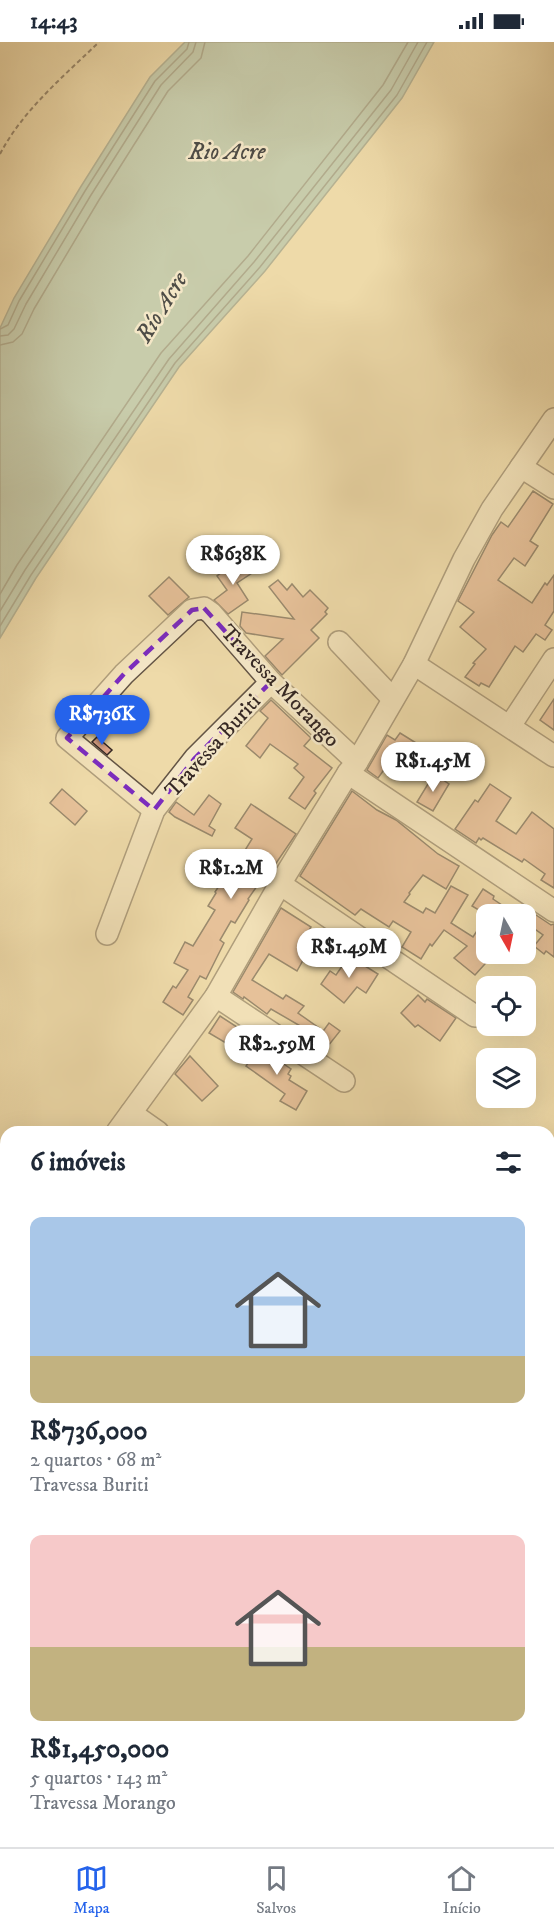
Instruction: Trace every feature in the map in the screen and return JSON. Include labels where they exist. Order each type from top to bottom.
[{"type":"street","points":[[121,1126],[216,996],[280,884],[414,664],[464,559],[492,508],[554,418]]},
{"type":"street","points":[[521,467],[554,488]]},
{"type":"street","name":"Travessa Morango","points":[[67,738],[124,674],[192,610],[204,608],[353,767],[554,911]]},
{"type":"street","points":[[339,642],[393,699]]},
{"type":"street","points":[[510,726],[554,659]]},
{"type":"street","points":[[414,664],[554,756]]},
{"type":"street","name":"Travessa Buriti","points":[[107,934],[154,810],[195,758],[271,682]]},
{"type":"street","name":"Travessa Buriti","points":[[67,738],[154,810]]},
{"type":"street","points":[[280,884],[475,1016]]},
{"type":"street","points":[[216,996],[344,1081]]},
{"type":"street","points":[[131,1113],[149,1126]]},
{"type":"path","points":[[0,154],[11,133],[43,97],[99,42]]},
{"type":"highlighted area","points":[[204,608],[271,682],[195,758],[154,810],[67,738],[124,674],[192,610]]},
{"type":"water","name":"Rio Acre","points":[[185,42],[434,42],[402,98],[265,271],[179,367],[36,578],[0,638],[0,328],[14,298],[150,77]]},
{"type":"building","points":[[533,491],[553,504],[530,541],[538,546],[525,566],[514,558],[498,580],[532,603],[545,583],[547,585],[554,575],[554,611],[545,625],[552,630],[545,640],[536,634],[523,652],[515,646],[489,687],[481,683],[479,686],[465,677],[475,664],[473,663],[486,649],[460,627],[474,612],[458,601],[492,535],[501,522],[508,527]]},
{"type":"building","points":[[240,558],[252,573],[237,583],[248,600],[228,614],[214,600],[227,590],[217,576]]},
{"type":"building","points":[[169,577],[189,597],[168,615],[149,596]]},
{"type":"building","points":[[278,580],[287,590],[292,584],[303,597],[310,590],[328,608],[325,612],[327,614],[311,630],[319,638],[282,675],[265,656],[283,639],[246,633],[240,626],[242,612],[294,619],[269,587]]},
{"type":"building","points":[[554,699],[554,730],[540,720]]},
{"type":"building","points":[[271,700],[311,738],[304,746],[332,768],[314,791],[316,793],[305,809],[289,798],[304,777],[294,768],[298,764],[270,744],[260,758],[246,746],[268,718],[260,711]]},
{"type":"building","points":[[400,733],[421,746],[405,773],[389,763],[378,778],[367,770],[387,735],[395,740]]},
{"type":"building","points":[[97,737],[112,750],[107,755],[92,742]]},
{"type":"building","points":[[434,774],[449,784],[433,811],[417,802]]},
{"type":"building","points":[[490,784],[511,798],[496,821],[516,834],[532,812],[554,829],[554,888],[541,880],[545,874],[524,859],[522,862],[483,838],[481,840],[479,838],[476,843],[455,829],[475,800],[478,802]]},
{"type":"building","points":[[62,789],[87,811],[75,825],[50,803]]},
{"type":"building","points":[[352,791],[377,810],[396,820],[438,854],[459,866],[446,889],[423,875],[404,902],[423,913],[426,908],[435,913],[451,886],[468,895],[451,923],[473,937],[476,932],[476,964],[485,964],[475,975],[454,958],[467,946],[444,930],[432,946],[430,944],[421,959],[402,947],[411,932],[393,921],[389,927],[361,909],[355,915],[300,876]]},
{"type":"building","points":[[209,795],[221,804],[209,826],[215,830],[212,836],[169,812],[176,802],[194,815]]},
{"type":"building","points":[[251,804],[296,834],[268,875],[266,873],[248,899],[235,923],[231,921],[220,940],[224,943],[206,979],[200,976],[188,997],[193,1000],[183,1015],[163,1002],[173,986],[176,988],[188,970],[174,963],[185,942],[193,946],[215,910],[208,906],[215,892],[252,839],[235,828]]},
{"type":"building","points":[[483,889],[494,896],[493,899],[500,904],[476,904],[476,908],[472,906]]},
{"type":"building","points":[[281,908],[311,927],[298,948],[307,953],[297,971],[269,954],[252,980],[283,999],[286,995],[304,1006],[298,1013],[319,1028],[308,1042],[296,1034],[302,1027],[271,1009],[267,1014],[233,992]]},
{"type":"building","points":[[536,915],[551,925],[554,924],[554,957],[546,951],[544,954],[536,948],[536,944],[543,935],[536,930]]},
{"type":"building","points":[[349,956],[378,974],[366,993],[357,987],[344,1003],[321,984],[330,971],[336,975]]},
{"type":"building","points":[[418,995],[425,1002],[427,999],[456,1018],[440,1041],[418,1025],[415,1027],[401,1013]]},
{"type":"building","points":[[220,1016],[254,1038],[249,1047],[231,1036],[226,1043],[209,1033]]},
{"type":"building","points":[[329,1023],[340,1031],[328,1046],[318,1038]]},
{"type":"building","points":[[261,1045],[291,1069],[288,1074],[291,1076],[289,1080],[307,1091],[296,1110],[280,1101],[285,1094],[246,1066]]},
{"type":"building","points":[[190,1056],[218,1086],[202,1101],[175,1074]]},
{"type":"water label","name":"Río Acre","points":[[161,307]]}]
